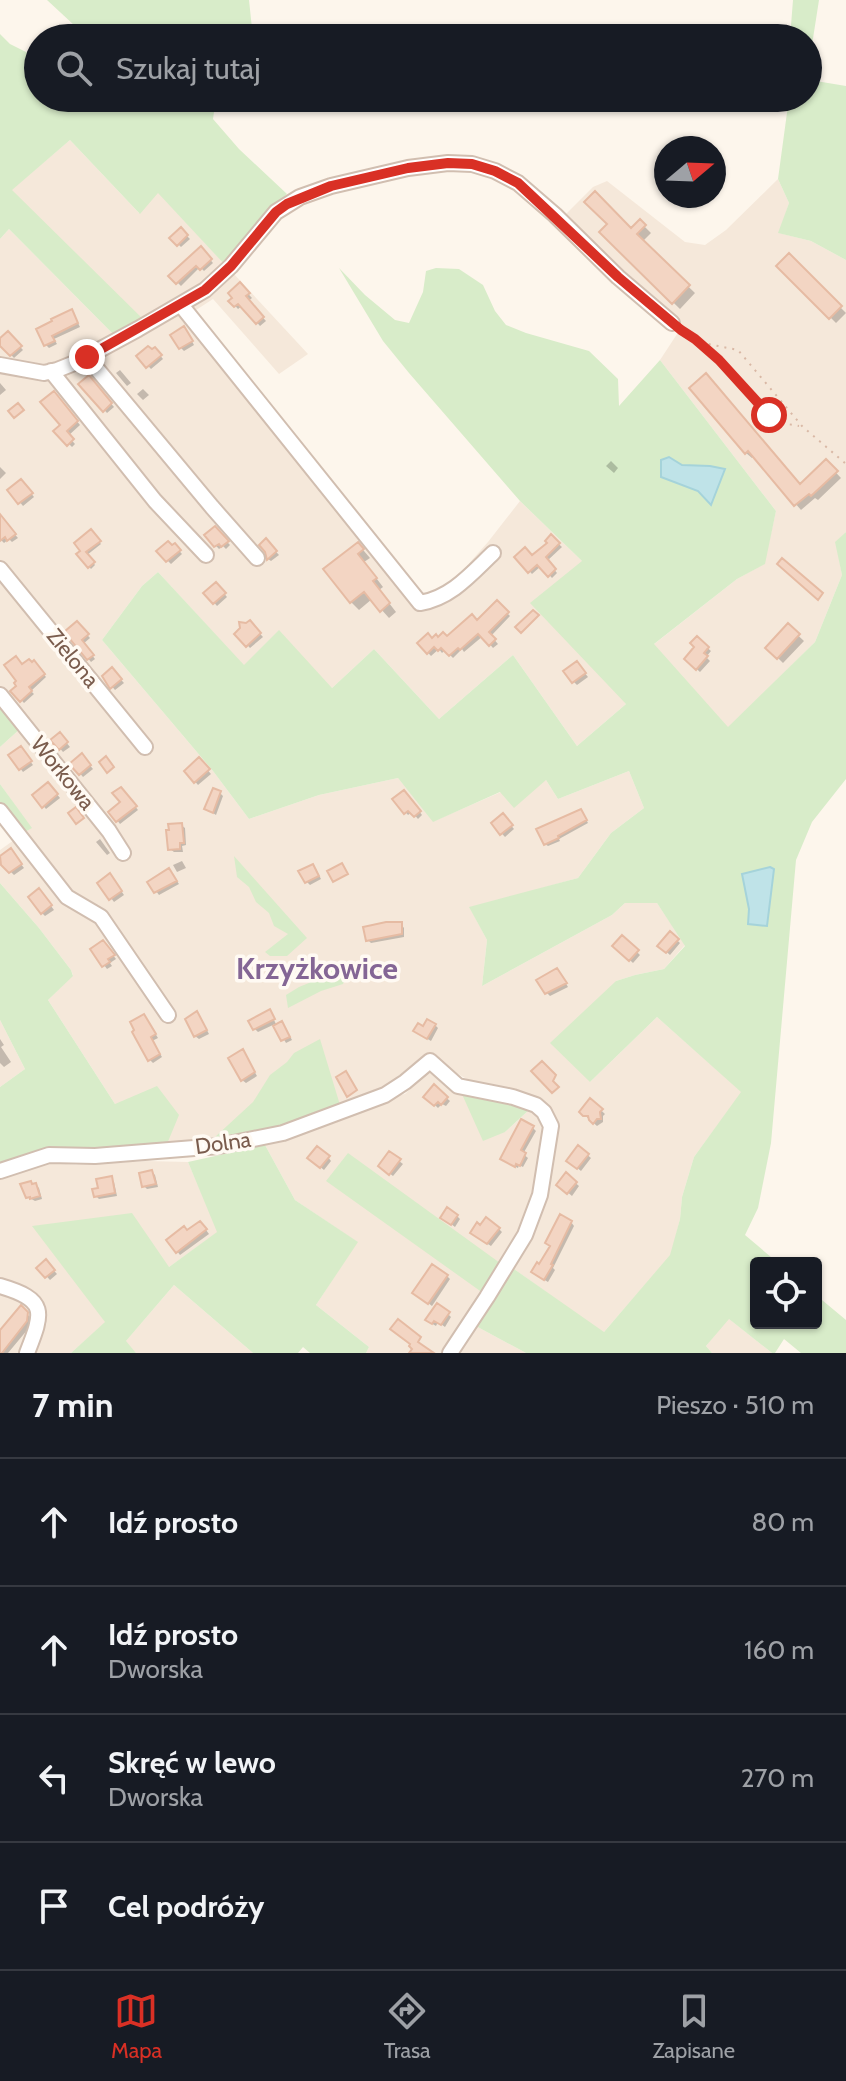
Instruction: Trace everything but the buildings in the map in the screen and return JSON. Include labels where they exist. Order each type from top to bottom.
[{"type":"street","points":[[0,365],[44,373],[51,371],[87,357],[181,305],[205,290],[231,266],[276,212],[287,204],[331,186],[408,168],[448,163],[472,164],[518,183],[672,323]]},
{"type":"street","points":[[181,305],[420,603],[435,601],[461,584],[493,553]]},
{"type":"street","points":[[87,357],[257,558]]},
{"type":"street","points":[[51,371],[155,501],[206,555]]},
{"type":"street","name":"Zielona","points":[[0,569],[145,747]]},
{"type":"street","name":"Workowa","points":[[0,695],[109,831],[123,853]]},
{"type":"street","points":[[0,811],[67,897],[101,917],[168,1015]]},
{"type":"street","name":"Dolna","points":[[0,1171],[49,1155],[95,1156],[219,1146],[283,1133],[385,1095],[430,1061],[458,1086],[536,1105],[544,1112],[551,1126],[540,1195],[525,1235],[450,1353]]},
{"type":"street","points":[[0,1286],[19,1291],[34,1301],[39,1311],[27,1353]]},
{"type":"path","points":[[672,323],[719,360],[769,415],[782,423],[802,426]]},
{"type":"path","points":[[695,339],[738,350],[802,426],[846,464]]},
{"type":"shaded area","points":[[70,140],[139,213],[158,192],[308,354],[279,374],[213,299],[193,312],[408,602],[418,594],[437,593],[456,578],[520,501],[582,561],[626,704],[577,746],[513,655],[439,719],[374,649],[332,688],[244,666],[158,572],[142,586],[102,640],[213,771],[249,819],[319,795],[398,778],[434,821],[501,792],[546,780],[558,799],[629,771],[644,808],[611,833],[578,878],[470,908],[487,940],[482,986],[612,915],[625,903],[657,903],[685,945],[664,969],[616,981],[590,1082],[657,1017],[742,1092],[694,1157],[682,1197],[671,1255],[603,1333],[514,1269],[474,1325],[526,1353],[366,1353],[369,1347],[316,1305],[357,1242],[295,1200],[265,1145],[365,1103],[405,1094],[429,1072],[461,1092],[505,1132],[530,1109],[542,1119],[541,1156],[531,1208],[483,1293],[476,1321],[540,1217],[559,1130],[552,1111],[542,1099],[518,1090],[474,1083],[424,1055],[382,1089],[281,1127],[167,1144],[115,1104],[48,1000],[73,975],[71,970],[0,883],[0,850],[31,828],[0,784],[0,747],[21,728],[0,702],[0,239],[9,229],[115,336],[11,190]]},
{"type":"shaded area","points":[[778,179],[789,203],[779,233],[811,241],[846,260],[846,532],[836,542],[842,575],[815,642],[728,728],[653,645],[737,579],[764,564],[776,511],[660,360],[683,325],[563,217],[593,187],[607,181],[685,242],[705,245],[726,230]]},
{"type":"shaded area","points":[[0,1020],[25,1069],[0,1087]]},
{"type":"shaded area","points":[[46,1162],[76,1165],[188,1162],[218,1232],[169,1267],[33,1226],[106,1322],[71,1353],[32,1353],[47,1323],[39,1297],[0,1279],[0,1179]]},
{"type":"shaded area","points":[[174,1285],[253,1353],[136,1353],[125,1342]]},
{"type":"shaded area","points":[[0,1286],[33,1301],[27,1353],[0,1353]]},
{"type":"shaded area","points":[[728,1318],[772,1353],[712,1353],[706,1346]]},
{"type":"green space","points":[[47,0],[249,0],[252,24],[73,24]]},
{"type":"green space","points":[[793,0],[819,0],[815,24],[791,24]]},
{"type":"green space","points":[[0,34],[24,51],[24,112],[214,112],[213,119],[239,149],[287,194],[270,209],[226,266],[158,193],[140,214],[70,140],[12,190],[144,320],[115,336],[9,229],[0,239]]},
{"type":"green space","points":[[822,82],[846,86],[846,260],[811,241],[778,233],[789,203],[778,179],[787,112],[822,112]]},
{"type":"green space","points":[[339,268],[395,320],[409,323],[423,292],[426,271],[459,269],[483,285],[495,311],[506,325],[589,351],[618,379],[619,406],[660,360],[776,511],[765,564],[737,579],[654,644],[728,727],[815,642],[842,575],[835,542],[846,532],[846,779],[812,822],[796,860],[771,1143],[758,1208],[745,1235],[771,1257],[750,1257],[750,1329],[822,1329],[822,1300],[846,1320],[846,1353],[801,1353],[784,1339],[772,1353],[729,1319],[706,1346],[712,1353],[526,1353],[474,1325],[514,1269],[604,1332],[670,1255],[694,1157],[741,1092],[657,1017],[590,1082],[550,1043],[616,981],[664,969],[685,946],[657,903],[625,903],[612,915],[482,986],[487,940],[469,907],[578,878],[611,833],[644,808],[629,771],[558,799],[546,780],[514,808],[500,792],[433,822],[398,778],[319,795],[249,819],[213,771],[102,640],[142,586],[158,572],[244,665],[279,630],[332,688],[374,649],[439,719],[513,655],[577,746],[626,704],[530,603],[582,561],[520,501],[383,341]]},
{"type":"green space","points":[[0,702],[21,728],[0,747]]},
{"type":"green space","points":[[0,784],[32,828],[25,832],[0,803]]},
{"type":"green space","points":[[234,856],[307,938],[287,956],[270,956],[265,952],[288,934],[274,926],[269,913],[256,902],[249,887],[237,877]]},
{"type":"green space","points":[[0,883],[71,970],[73,976],[48,1000],[115,1104],[157,1086],[179,1115],[167,1144],[49,1147],[0,1167],[0,1087],[25,1069],[0,1020]]},
{"type":"green space","points":[[353,961],[343,984],[288,1008],[286,995],[309,983],[330,966]]},
{"type":"green space","points":[[320,1039],[340,1105],[281,1127],[215,1137],[253,1102],[270,1075],[294,1053]]},
{"type":"green space","points":[[461,1092],[530,1109],[505,1132],[483,1141]]},
{"type":"green space","points":[[265,1145],[295,1200],[358,1242],[316,1305],[369,1347],[366,1353],[310,1353],[303,1347],[298,1353],[253,1353],[174,1285],[126,1341],[136,1353],[71,1353],[105,1322],[32,1226],[132,1213],[169,1267],[217,1232],[188,1162]]},
{"type":"green space","points":[[348,1153],[500,1263],[483,1293],[326,1181]]},
{"type":"water","points":[[669,457],[682,465],[725,469],[711,505],[698,491],[661,477],[661,460]]},
{"type":"water","points":[[770,867],[774,869],[767,926],[748,924],[749,909],[742,874]]},
{"type":"district","name":"Krzyżkowice","points":[[317,968]]},
{"type":"route","points":[[87,357],[205,290],[231,266],[276,212],[300,197],[331,186],[408,168],[448,163],[472,164],[518,183],[618,277],[719,360],[769,415]]}]
